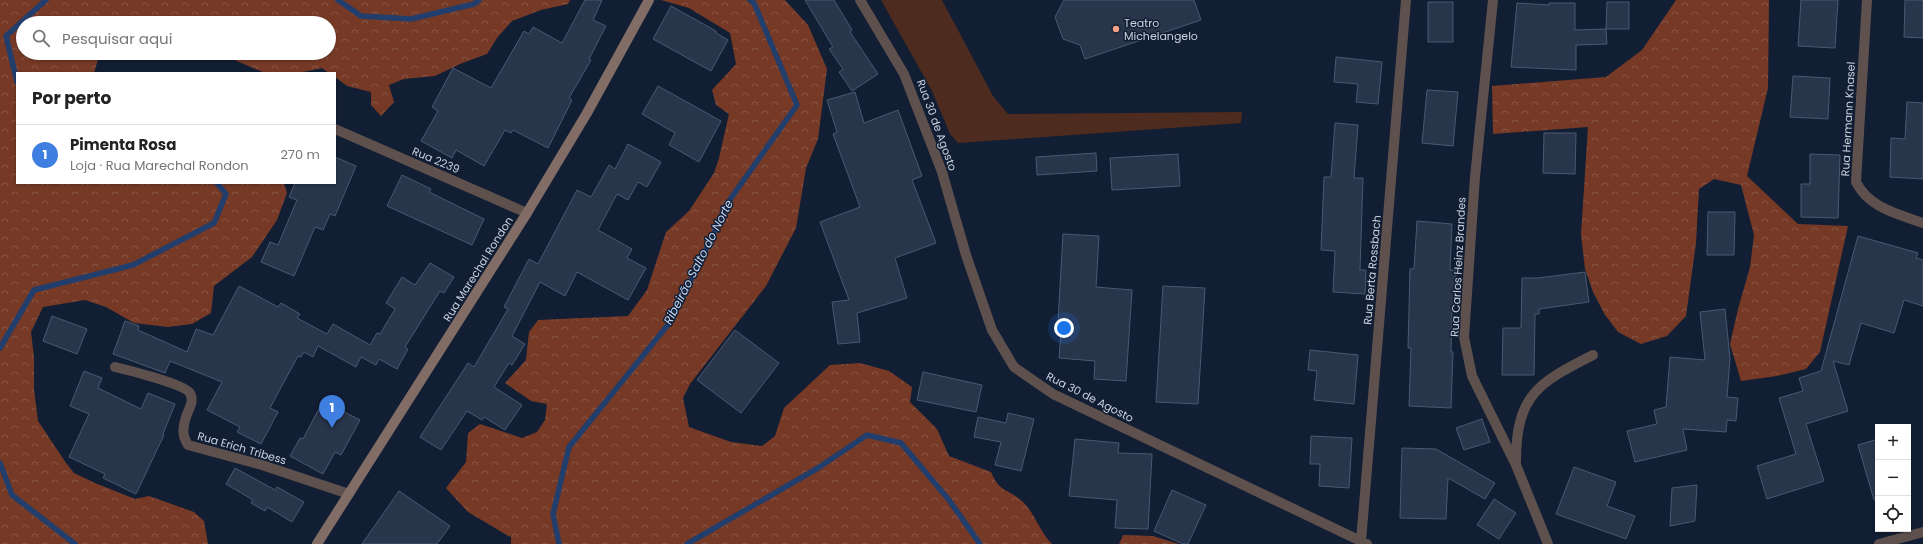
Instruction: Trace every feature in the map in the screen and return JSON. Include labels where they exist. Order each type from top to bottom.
[{"type":"main road","name":"Rua Marechal Rondon","points":[[317,544],[527,213],[587,113],[649,0]]},
{"type":"street","name":"Rua 30 de Agosto","points":[[860,0],[904,74],[940,165],[966,255],[992,330],[1014,367],[1053,394],[1364,543]]},
{"type":"street","name":"Rua Berta Rossbach","points":[[1364,543],[1406,0]]},
{"type":"street","name":"Rua Carlos Heinz Brandes","points":[[1493,0],[1475,177],[1464,337],[1472,376],[1516,465],[1548,544]]},
{"type":"street","name":"Rua Hermann Knasel","points":[[1867,0],[1856,182],[1860,191],[1870,200],[1885,209],[1923,223]]},
{"type":"street","name":"Rua 2239","points":[[336,129],[527,213]]},
{"type":"street","points":[[1516,465],[1516,439],[1524,409],[1539,387],[1557,373],[1593,355]]},
{"type":"street","name":"Rua Erich Tribess","points":[[115,367],[187,389],[191,394],[191,402],[183,424],[183,436],[188,446],[262,465],[349,494]]},
{"type":"street","points":[[1879,544],[1923,532]]},
{"type":"shaded area","points":[[881,0],[942,0],[993,96],[1008,114],[1242,112],[1241,123],[958,143],[950,134],[932,91]]},
{"type":"green space","points":[[0,0],[570,0],[568,4],[541,10],[512,21],[497,38],[487,54],[460,64],[435,76],[404,79],[389,85],[394,102],[381,116],[371,105],[371,92],[347,86],[336,78],[336,72],[328,72],[322,68],[303,72],[263,72],[234,60],[336,60],[336,16],[16,16],[16,60],[98,60],[94,72],[16,72],[16,184],[284,184],[287,193],[277,220],[252,257],[214,286],[211,313],[192,324],[168,327],[134,323],[106,307],[85,300],[43,307],[31,332],[34,357],[34,389],[38,421],[74,473],[135,499],[149,496],[194,512],[204,521],[208,544],[0,544]]},
{"type":"green space","points":[[661,0],[785,0],[808,25],[827,69],[818,139],[806,168],[796,228],[766,286],[690,384],[683,398],[689,427],[731,442],[762,446],[775,436],[784,408],[830,365],[860,363],[889,371],[912,387],[910,402],[937,429],[949,456],[991,472],[994,479],[1004,490],[1022,501],[1034,516],[1044,534],[1052,544],[511,544],[511,535],[510,537],[468,512],[446,488],[466,462],[468,433],[480,424],[522,438],[537,432],[545,420],[547,404],[531,401],[505,383],[526,360],[529,332],[538,320],[628,316],[647,290],[666,232],[689,211],[714,173],[729,114],[716,105],[712,90],[736,64],[730,33],[689,8]]},
{"type":"green space","points":[[1676,0],[1769,0],[1768,88],[1747,176],[1798,224],[1848,226],[1820,352],[1806,369],[1777,376],[1741,381],[1730,344],[1750,267],[1754,235],[1741,185],[1714,179],[1699,189],[1696,243],[1686,316],[1667,336],[1641,344],[1618,332],[1605,315],[1593,292],[1585,269],[1581,234],[1588,127],[1493,134],[1492,86],[1606,77],[1642,50]]},
{"type":"green space","points":[[1123,535],[1153,536],[1179,544],[1119,544]]},
{"type":"building","points":[[585,0],[602,0],[593,20],[606,26],[589,59],[591,60],[569,98],[572,100],[548,148],[513,130],[511,133],[505,130],[484,166],[456,150],[452,158],[421,141],[438,111],[432,107],[453,68],[491,88],[524,31],[529,34],[533,27],[562,43]]},
{"type":"building","points":[[805,0],[834,0],[852,30],[850,32],[878,74],[852,91],[839,72],[843,69],[829,49],[833,47]]},
{"type":"building","name":"Teatro Michelangelo","points":[[1064,0],[1194,0],[1201,20],[1085,59],[1080,45],[1063,39],[1055,17]]},
{"type":"building","points":[[1801,0],[1838,0],[1835,48],[1798,46]]},
{"type":"building","points":[[1905,0],[1923,0],[1923,38],[1904,37]]},
{"type":"building","points":[[1428,2],[1453,2],[1453,42],[1428,42]]},
{"type":"building","points":[[1607,2],[1629,2],[1629,29],[1606,29]]},
{"type":"building","points":[[1517,3],[1549,5],[1549,3],[1575,3],[1575,30],[1606,29],[1607,44],[1576,45],[1576,70],[1511,67]]},
{"type":"building","points":[[671,6],[716,31],[716,33],[728,40],[711,71],[653,39]]},
{"type":"building","points":[[1336,57],[1382,62],[1378,104],[1356,102],[1358,84],[1334,82]]},
{"type":"building","points":[[1793,76],[1830,78],[1828,119],[1790,117]]},
{"type":"building","points":[[658,86],[721,121],[699,162],[669,145],[675,133],[642,114]]},
{"type":"building","points":[[1427,90],[1458,92],[1453,146],[1422,143]]},
{"type":"building","points":[[855,92],[864,123],[898,110],[922,176],[912,180],[936,243],[895,258],[907,298],[857,313],[860,342],[838,344],[832,302],[849,300],[820,222],[860,207],[833,134],[837,132],[827,100]]},
{"type":"building","points":[[1907,102],[1923,103],[1923,179],[1890,177],[1891,138],[1905,139]]},
{"type":"building","points":[[1335,123],[1358,125],[1354,178],[1363,178],[1360,270],[1366,270],[1365,294],[1333,292],[1335,251],[1321,250],[1324,177],[1331,177]]},
{"type":"building","points":[[1544,133],[1576,133],[1575,174],[1543,173]]},
{"type":"building","points":[[628,144],[661,162],[647,187],[638,182],[628,200],[617,194],[598,230],[632,249],[627,258],[646,268],[628,300],[577,272],[565,296],[540,282],[512,336],[525,344],[512,365],[509,363],[494,387],[522,405],[505,430],[484,417],[482,420],[467,411],[441,450],[420,437],[468,363],[474,367],[508,309],[504,307],[529,259],[538,264],[577,190],[591,197],[609,165],[615,169]]},
{"type":"building","points":[[1096,153],[1097,171],[1037,175],[1036,157]]},
{"type":"building","points":[[1178,154],[1180,186],[1112,190],[1110,158]]},
{"type":"building","points":[[1810,154],[1840,155],[1838,218],[1801,217],[1801,184],[1810,184]]},
{"type":"building","points":[[336,157],[356,166],[335,216],[330,214],[323,230],[315,227],[294,276],[261,262],[270,242],[278,245],[297,200],[289,197],[295,184],[336,184]]},
{"type":"building","points":[[402,175],[431,189],[429,192],[484,219],[472,245],[387,206]]},
{"type":"building","points":[[1708,212],[1735,212],[1734,255],[1707,255]]},
{"type":"building","points":[[1417,221],[1452,224],[1450,270],[1456,270],[1455,307],[1452,307],[1451,352],[1453,352],[1451,408],[1409,406],[1411,348],[1408,348],[1410,269],[1414,269]]},
{"type":"building","points":[[1063,234],[1099,236],[1096,287],[1132,290],[1126,381],[1094,379],[1095,361],[1059,358],[1062,321],[1058,321]]},
{"type":"building","points":[[1858,236],[1918,253],[1916,258],[1923,260],[1923,306],[1904,300],[1894,333],[1861,323],[1849,365],[1833,361],[1848,411],[1806,424],[1824,481],[1767,499],[1757,466],[1796,454],[1779,398],[1803,391],[1799,378],[1821,371]]},
{"type":"building","points":[[430,263],[454,277],[444,293],[440,291],[405,347],[408,349],[397,369],[379,359],[376,365],[361,357],[356,367],[318,346],[313,357],[304,352],[301,357],[298,356],[270,408],[278,412],[261,444],[237,432],[240,427],[207,410],[222,382],[170,361],[165,373],[113,354],[125,321],[139,326],[138,330],[187,352],[196,329],[213,335],[239,286],[278,307],[281,303],[300,314],[297,318],[327,334],[333,324],[370,345],[377,333],[380,334],[395,309],[386,303],[402,277],[415,285]]},
{"type":"building","points":[[1585,272],[1589,302],[1539,309],[1539,314],[1535,314],[1534,375],[1502,375],[1503,328],[1521,328],[1522,278],[1538,278]]},
{"type":"building","points":[[1163,286],[1205,288],[1198,404],[1156,402]]},
{"type":"building","points":[[1725,309],[1730,358],[1727,397],[1738,398],[1736,421],[1727,420],[1726,432],[1683,429],[1687,450],[1635,462],[1627,431],[1657,424],[1654,410],[1666,407],[1670,357],[1705,360],[1700,312]]},
{"type":"building","points":[[52,316],[87,329],[77,354],[43,341]]},
{"type":"building","points":[[735,330],[779,363],[741,413],[697,380]]},
{"type":"building","points":[[1310,350],[1358,355],[1354,404],[1314,400],[1317,371],[1308,370]]},
{"type":"building","points":[[84,371],[102,378],[98,388],[141,409],[148,393],[175,404],[163,434],[164,435],[136,494],[103,478],[105,474],[69,457],[89,414],[70,406]]},
{"type":"building","points":[[923,372],[982,385],[976,412],[917,400]]},
{"type":"building","points":[[323,401],[360,420],[341,455],[335,452],[323,474],[290,456],[300,438],[303,439]]},
{"type":"building","points":[[1008,413],[1034,419],[1021,471],[995,465],[1001,442],[974,437],[978,417],[1006,423]]},
{"type":"building","points":[[1482,419],[1490,442],[1464,450],[1456,428]]},
{"type":"building","points":[[1311,436],[1352,438],[1349,488],[1319,486],[1320,464],[1310,464]]},
{"type":"building","points":[[1075,439],[1119,443],[1118,453],[1152,454],[1148,529],[1115,528],[1117,500],[1069,496]]},
{"type":"building","points":[[1875,440],[1875,500],[1874,500],[1858,445]]},
{"type":"building","points":[[1402,448],[1436,449],[1495,483],[1485,499],[1448,478],[1446,519],[1400,518]]},
{"type":"building","points":[[1574,467],[1616,482],[1607,506],[1635,516],[1626,539],[1556,514]]},
{"type":"building","points":[[235,468],[275,490],[277,487],[304,502],[292,522],[267,507],[265,511],[251,503],[253,500],[226,484]]},
{"type":"building","points":[[1697,485],[1695,521],[1670,526],[1672,488]]},
{"type":"building","points":[[1172,490],[1206,505],[1188,544],[1183,544],[1154,531]]},
{"type":"building","points":[[399,491],[450,526],[437,544],[362,544]]},
{"type":"building","points":[[1494,499],[1516,513],[1499,539],[1477,525]]},
{"type":"waterway","name":"Ribeirão Salto do Norte","points":[[28,16],[46,0]]},
{"type":"waterway","name":"Ribeirão Salto do Norte","points":[[338,0],[361,16],[411,19],[474,4],[479,0]]},
{"type":"waterway","name":"Ribeirão Salto do Norte","points":[[559,544],[553,514],[569,447],[671,321],[731,198],[797,105],[754,3],[750,0]]},
{"type":"waterway","name":"Ribeirão Salto do Norte","points":[[16,27],[6,36],[16,78]]},
{"type":"waterway","name":"Ribeirão Salto do Norte","points":[[0,348],[34,290],[133,265],[214,223],[226,194],[218,184]]},
{"type":"waterway","name":"Ribeirão Salto do Norte","points":[[687,544],[818,468],[867,435],[901,443],[949,500],[980,544]]},
{"type":"waterway","name":"Ribeirão Salto do Norte","points":[[0,463],[12,495],[75,544]]},
{"type":"place","name":"Teatro Michelangelo","points":[[1116,29]]},
{"type":"place","name":"Pimenta Rosa","points":[[332,428]]}]
